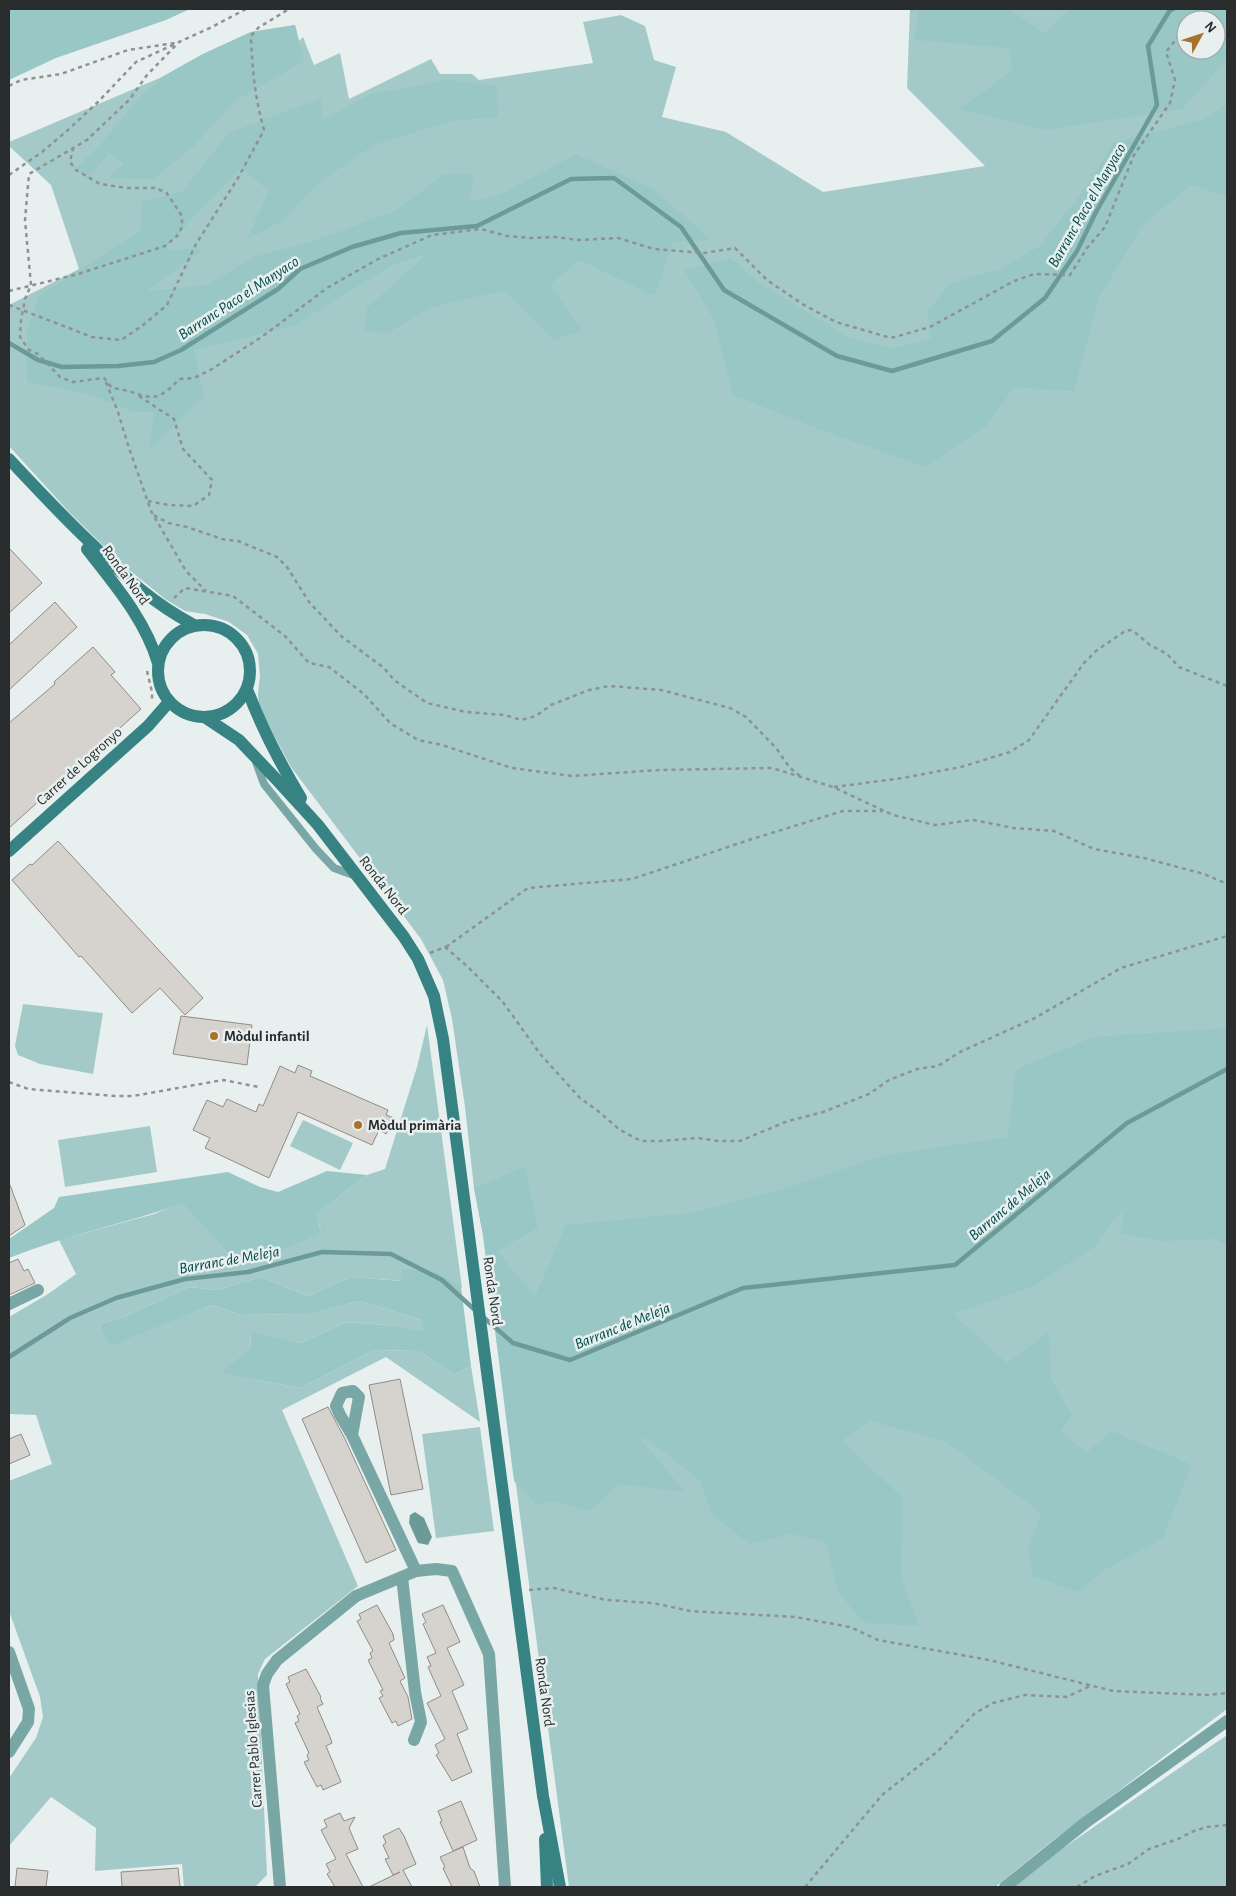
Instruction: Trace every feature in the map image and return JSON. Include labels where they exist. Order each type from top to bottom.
[{"type":"main road","name":"Ronda Nord","points":[[9,459],[57,512],[125,598],[146,632],[152,666]]},
{"type":"main road","name":"Ronda Nord","points":[[57,512],[136,588],[168,611],[194,625]]},
{"type":"main road","points":[[194,625],[209,625],[222,628],[234,636],[244,647],[249,661],[250,675],[247,689],[240,700],[230,709],[219,715],[206,718],[192,716],[180,711],[169,702],[160,688],[157,675],[152,666],[170,639],[181,630],[194,625]]},
{"type":"main road","name":"Ronda Nord","points":[[247,689],[262,726],[286,774],[318,825],[404,937],[418,959],[434,996],[440,1018],[543,1796],[560,1887]]},
{"type":"main road","name":"Carrer de Logronyo","points":[[9,851],[148,726],[169,702]]},
{"type":"main road","name":"Ronda Nord","points":[[206,718],[239,740],[318,825]]},
{"type":"main road","name":"Ronda Nord","points":[[543,1796],[547,1887]]},
{"type":"street","points":[[9,1304],[38,1290]]},
{"type":"street","points":[[352,1434],[416,1571],[436,1569],[452,1571],[489,1654],[505,1887]]},
{"type":"street","name":"Carrer Pablo Iglesias","points":[[280,1887],[263,1685],[267,1674],[277,1660],[356,1596],[416,1571]]},
{"type":"street","points":[[402,1577],[415,1692],[421,1722],[414,1740]]},
{"type":"street","points":[[9,1652],[13,1676],[29,1709],[28,1722],[9,1752]]},
{"type":"street","points":[[1005,1887],[1085,1823],[1227,1721]]},
{"type":"lane","points":[[252,753],[264,784],[312,845],[334,868],[356,876]]},
{"type":"path","points":[[9,175],[42,152],[68,130],[136,62],[246,9]]},
{"type":"path","points":[[9,305],[92,337],[121,340],[142,326],[167,305],[196,244],[238,178],[264,130],[257,103],[252,65],[251,36],[258,28],[289,9]]},
{"type":"path","points":[[138,395],[155,398],[168,391],[179,379],[194,378],[212,369],[263,336],[327,288],[378,259],[432,235],[481,229],[507,236],[530,238],[555,237],[578,240],[618,238],[654,249],[704,253],[734,248],[767,280],[804,305],[836,322],[891,338],[930,327],[1014,281],[1034,274],[1070,275],[1086,248],[1105,227],[1134,155],[1170,103],[1175,80],[1166,52],[1176,40]]},
{"type":"path","points":[[9,86],[21,80],[61,74],[128,50],[179,42]]},
{"type":"path","points":[[104,378],[73,382],[60,377],[38,354],[30,350],[20,337],[22,311],[31,285],[25,220],[29,174],[87,140],[130,99],[147,75],[179,42]]},
{"type":"path","points":[[9,291],[78,274],[165,246],[177,236],[182,227],[182,216],[166,192],[154,188],[127,188],[100,184],[76,170],[70,162],[73,149]]},
{"type":"path","points":[[104,378],[112,388],[124,389],[138,395],[174,419],[183,449],[212,480],[209,496],[193,506],[169,505],[148,501]]},
{"type":"path","points":[[104,378],[154,515],[186,571],[207,593]]},
{"type":"path","points":[[154,515],[168,523],[188,527],[222,539],[238,541],[277,557],[287,567],[309,602],[340,636],[384,668],[394,680],[427,703],[458,710],[505,715],[521,720],[536,716],[551,705],[589,690],[609,686],[661,690],[730,708],[746,717],[776,748],[790,768],[802,777]]},
{"type":"path","points":[[168,611],[168,603],[185,588],[233,596],[285,636],[309,663],[329,667],[364,694],[390,723],[418,740],[442,745],[512,768],[572,776],[659,770],[772,768],[833,787],[893,816],[935,824],[973,820],[1014,828],[1054,831],[1094,849],[1144,858],[1204,874],[1227,884]]},
{"type":"path","points":[[833,787],[903,778],[961,767],[1010,752],[1029,740],[1084,663],[1096,650],[1125,631],[1132,630],[1150,645],[1167,654],[1179,667],[1227,686]]},
{"type":"path","points":[[152,666],[146,676],[152,692],[152,702]]},
{"type":"path","points":[[418,959],[445,947],[528,888],[632,880],[749,840],[843,812],[885,811]]},
{"type":"path","points":[[445,947],[502,1001],[541,1055],[580,1098],[620,1130],[641,1141],[661,1142],[698,1138],[718,1141],[740,1141],[788,1121],[823,1112],[869,1094],[889,1080],[917,1069],[938,1066],[960,1052],[1035,1018],[1121,968],[1227,936]]},
{"type":"path","points":[[9,1082],[28,1089],[115,1096],[133,1096],[223,1080],[259,1087]]},
{"type":"path","points":[[515,1591],[554,1588],[606,1600],[653,1603],[690,1611],[795,1617],[850,1627],[878,1640],[989,1660],[1113,1691],[1208,1695],[1227,1693]]},
{"type":"path","points":[[805,1887],[882,1795],[938,1751],[974,1714],[993,1703],[1025,1695],[1067,1697],[1092,1686]]},
{"type":"path","points":[[1077,1887],[1095,1876],[1128,1864],[1149,1849],[1178,1840],[1194,1831],[1207,1827],[1227,1826]]},
{"type":"shaded area","points":[[9,9],[190,9],[166,20],[56,58],[9,80]]},
{"type":"shaded area","points":[[910,9],[1227,9],[1227,1709],[1047,1845],[995,1887],[569,1887],[483,1235],[474,1188],[465,1107],[452,1019],[443,980],[421,939],[291,767],[259,708],[260,676],[258,654],[247,635],[229,622],[205,614],[185,611],[165,599],[122,564],[69,512],[9,446],[9,305],[79,269],[51,185],[9,146],[9,142],[162,77],[203,54],[251,32],[295,25],[299,41],[303,37],[314,65],[340,53],[349,99],[431,59],[440,74],[472,74],[479,80],[593,63],[583,22],[621,15],[645,26],[654,60],[676,67],[662,117],[726,132],[823,192],[985,166],[907,88]]},
{"type":"shaded area","points":[[918,9],[1009,9],[1045,34],[1069,9],[1227,9],[1227,59],[1182,109],[1046,130],[959,109],[1012,71],[1009,48],[915,40]]},
{"type":"shaded area","points":[[295,25],[304,61],[235,101],[194,146],[153,179],[108,178],[124,163],[109,154],[86,179],[76,168],[99,146],[138,99],[162,77],[203,54],[251,32]]},
{"type":"shaded area","points":[[447,80],[497,86],[498,117],[451,121],[374,145],[321,181],[282,221],[247,239],[269,191],[241,168],[165,250],[204,249],[147,291],[208,285],[253,257],[311,242],[397,210],[444,174],[474,174],[469,202],[500,195],[576,154],[653,189],[711,240],[673,242],[655,296],[579,260],[550,285],[582,330],[553,340],[505,290],[430,308],[388,333],[364,331],[367,308],[427,254],[392,265],[293,326],[194,350],[204,396],[149,451],[154,412],[135,412],[85,393],[27,382],[27,331],[39,296],[140,231],[142,202],[183,191],[228,133],[322,98],[322,120],[371,94]]},
{"type":"shaded area","points":[[1224,105],[1227,105],[1227,196],[1191,185],[1143,225],[1099,297],[1074,391],[1014,387],[985,427],[926,467],[840,437],[733,395],[714,320],[684,270],[731,258],[758,282],[848,337],[893,349],[931,338],[927,312],[950,283],[998,270],[1040,246],[1090,182],[1113,143],[1204,119]]},
{"type":"shaded area","points":[[23,1004],[103,1013],[93,1074],[40,1064],[18,1055],[15,1046]]},
{"type":"shaded area","points":[[427,1025],[462,1288],[438,1272],[402,1270],[403,1281],[350,1277],[308,1296],[261,1277],[217,1290],[189,1287],[126,1316],[99,1325],[110,1345],[212,1305],[240,1315],[307,1314],[360,1301],[421,1320],[426,1333],[388,1325],[346,1322],[301,1343],[250,1333],[251,1347],[221,1373],[301,1388],[374,1350],[419,1351],[454,1375],[471,1366],[480,1422],[386,1357],[282,1410],[358,1586],[265,1659],[258,1674],[267,1875],[255,1887],[184,1887],[182,1864],[95,1871],[96,1828],[51,1797],[9,1846],[9,1778],[36,1738],[43,1717],[40,1697],[9,1611],[9,1481],[52,1464],[36,1415],[9,1414],[9,1317],[48,1294],[76,1274],[59,1240],[154,1214],[183,1202],[234,1260],[321,1233],[317,1214],[367,1175],[385,1169],[417,1067]]},
{"type":"shaded area","points":[[1227,1028],[1227,1245],[1214,1239],[1164,1241],[1121,1234],[1124,1207],[1094,1247],[1034,1286],[953,1314],[1007,1363],[1049,1332],[1051,1379],[1072,1415],[1061,1431],[1086,1453],[1112,1431],[1192,1465],[1162,1539],[1106,1569],[1078,1592],[1033,1576],[1028,1548],[1041,1513],[945,1441],[870,1421],[842,1441],[903,1498],[901,1577],[919,1626],[864,1623],[838,1592],[826,1542],[791,1534],[750,1544],[712,1514],[700,1481],[653,1443],[638,1436],[685,1492],[619,1484],[589,1511],[555,1501],[536,1504],[514,1481],[483,1235],[474,1188],[525,1167],[538,1228],[497,1251],[535,1296],[566,1225],[691,1213],[793,1186],[885,1155],[1008,1137],[1015,1070],[1093,1037]]},
{"type":"shaded area","points":[[303,1120],[353,1143],[340,1170],[290,1146]]},
{"type":"shaded area","points":[[150,1126],[157,1172],[65,1187],[58,1140]]},
{"type":"shaded area","points":[[327,1171],[367,1175],[317,1214],[321,1233],[266,1257],[234,1260],[183,1203],[9,1258],[9,1239],[54,1208],[59,1197],[228,1172],[260,1187],[278,1192]]},
{"type":"shaded area","points":[[402,1269],[438,1272],[461,1287],[471,1366],[454,1375],[419,1351],[374,1350],[301,1388],[220,1373],[251,1347],[250,1332],[301,1343],[346,1322],[388,1325],[425,1332],[421,1320],[360,1301],[308,1314],[240,1315],[212,1305],[110,1346],[99,1325],[126,1316],[189,1287],[217,1290],[261,1277],[308,1296],[350,1277],[402,1281]]},
{"type":"shaded area","points":[[480,1427],[494,1531],[436,1538],[422,1434]]},
{"type":"shaded area","points":[[415,1512],[424,1518],[432,1537],[428,1545],[418,1543],[409,1523],[410,1515]]},
{"type":"shaded area","points":[[1227,1735],[1227,1887],[1014,1887],[1062,1849]]},
{"type":"building","points":[[9,548],[42,583],[9,613]]},
{"type":"building","points":[[55,602],[77,627],[9,690],[9,645]]},
{"type":"building","points":[[93,647],[115,672],[111,675],[141,709],[9,828],[9,723],[55,684],[54,682]]},
{"type":"building","points":[[58,841],[203,998],[185,1015],[160,988],[132,1013],[81,956],[79,957],[12,880]]},
{"type":"building","name":"Mòdul infantil","points":[[181,1016],[252,1025],[247,1065],[173,1054]]},
{"type":"building","name":"Mòdul primària","points":[[298,1065],[312,1071],[310,1076],[388,1110],[386,1115],[394,1118],[386,1134],[379,1130],[372,1145],[298,1112],[269,1178],[205,1148],[210,1138],[193,1130],[207,1100],[223,1107],[227,1099],[256,1112],[259,1104],[263,1106],[280,1066],[295,1073]]},
{"type":"building","points":[[9,1186],[25,1225],[9,1236]]},
{"type":"building","points":[[18,1259],[24,1271],[28,1269],[35,1283],[9,1295],[9,1263]]},
{"type":"building","points":[[400,1379],[423,1489],[391,1495],[369,1385]]},
{"type":"building","points":[[328,1407],[345,1439],[396,1550],[366,1563],[302,1419]]},
{"type":"building","points":[[21,1434],[30,1455],[9,1464],[9,1439]]},
{"type":"building","points":[[377,1605],[393,1634],[394,1640],[389,1643],[405,1678],[400,1681],[408,1697],[412,1719],[398,1726],[396,1721],[392,1723],[379,1698],[383,1696],[380,1691],[383,1690],[368,1660],[372,1658],[370,1653],[373,1651],[357,1621],[361,1619],[359,1614]]},
{"type":"building","points":[[443,1605],[460,1642],[447,1648],[464,1685],[452,1691],[468,1729],[457,1734],[472,1772],[452,1781],[436,1755],[439,1753],[435,1745],[445,1739],[427,1703],[441,1696],[428,1667],[431,1666],[427,1657],[436,1653],[423,1624],[426,1622],[422,1614]]},
{"type":"building","points":[[306,1669],[321,1697],[323,1704],[317,1707],[332,1743],[326,1746],[341,1782],[323,1790],[321,1785],[317,1787],[304,1762],[309,1760],[307,1755],[309,1753],[295,1723],[299,1721],[297,1716],[300,1714],[286,1684],[290,1682],[288,1677]]},
{"type":"building","points":[[461,1801],[477,1840],[453,1851],[440,1822],[442,1821],[438,1811]]},
{"type":"building","points":[[340,1813],[344,1821],[355,1817],[349,1828],[358,1849],[346,1854],[363,1887],[335,1887],[327,1874],[330,1872],[326,1864],[336,1859],[321,1830],[327,1827],[324,1820]]},
{"type":"building","points":[[399,1828],[416,1864],[403,1870],[412,1887],[369,1887],[400,1872],[393,1875],[385,1859],[389,1858],[383,1845],[386,1843],[383,1836]]},
{"type":"building","points":[[463,1847],[470,1868],[474,1871],[480,1887],[452,1887],[443,1868],[445,1867],[440,1857]]},
{"type":"building","points":[[17,1868],[48,1871],[46,1887],[15,1887]]},
{"type":"building","points":[[178,1868],[180,1887],[122,1887],[121,1872]]},
{"type":"waterway","name":"Barranc Paco el Manyaco","points":[[9,343],[38,360],[62,367],[118,366],[154,362],[181,350],[278,289],[300,269],[352,247],[401,233],[477,226],[571,179],[614,178],[681,227],[724,290],[837,356],[892,371],[992,341],[1045,298],[1077,251],[1096,212],[1157,105],[1148,46],[1170,10],[1173,9]]},
{"type":"waterway","name":"Barranc de Meleja","points":[[482,1316],[513,1343],[570,1360],[743,1288],[955,1265],[1127,1123],[1227,1069]]},
{"type":"waterway","name":"Barranc de Meleja","points":[[9,1357],[70,1318],[116,1298],[185,1279],[248,1272],[322,1252],[391,1254],[442,1280],[476,1311]]},
{"type":"place","name":"Mòdul infantil","points":[[214,1036]]},
{"type":"place","name":"Mòdul primària","points":[[358,1125]]}]
